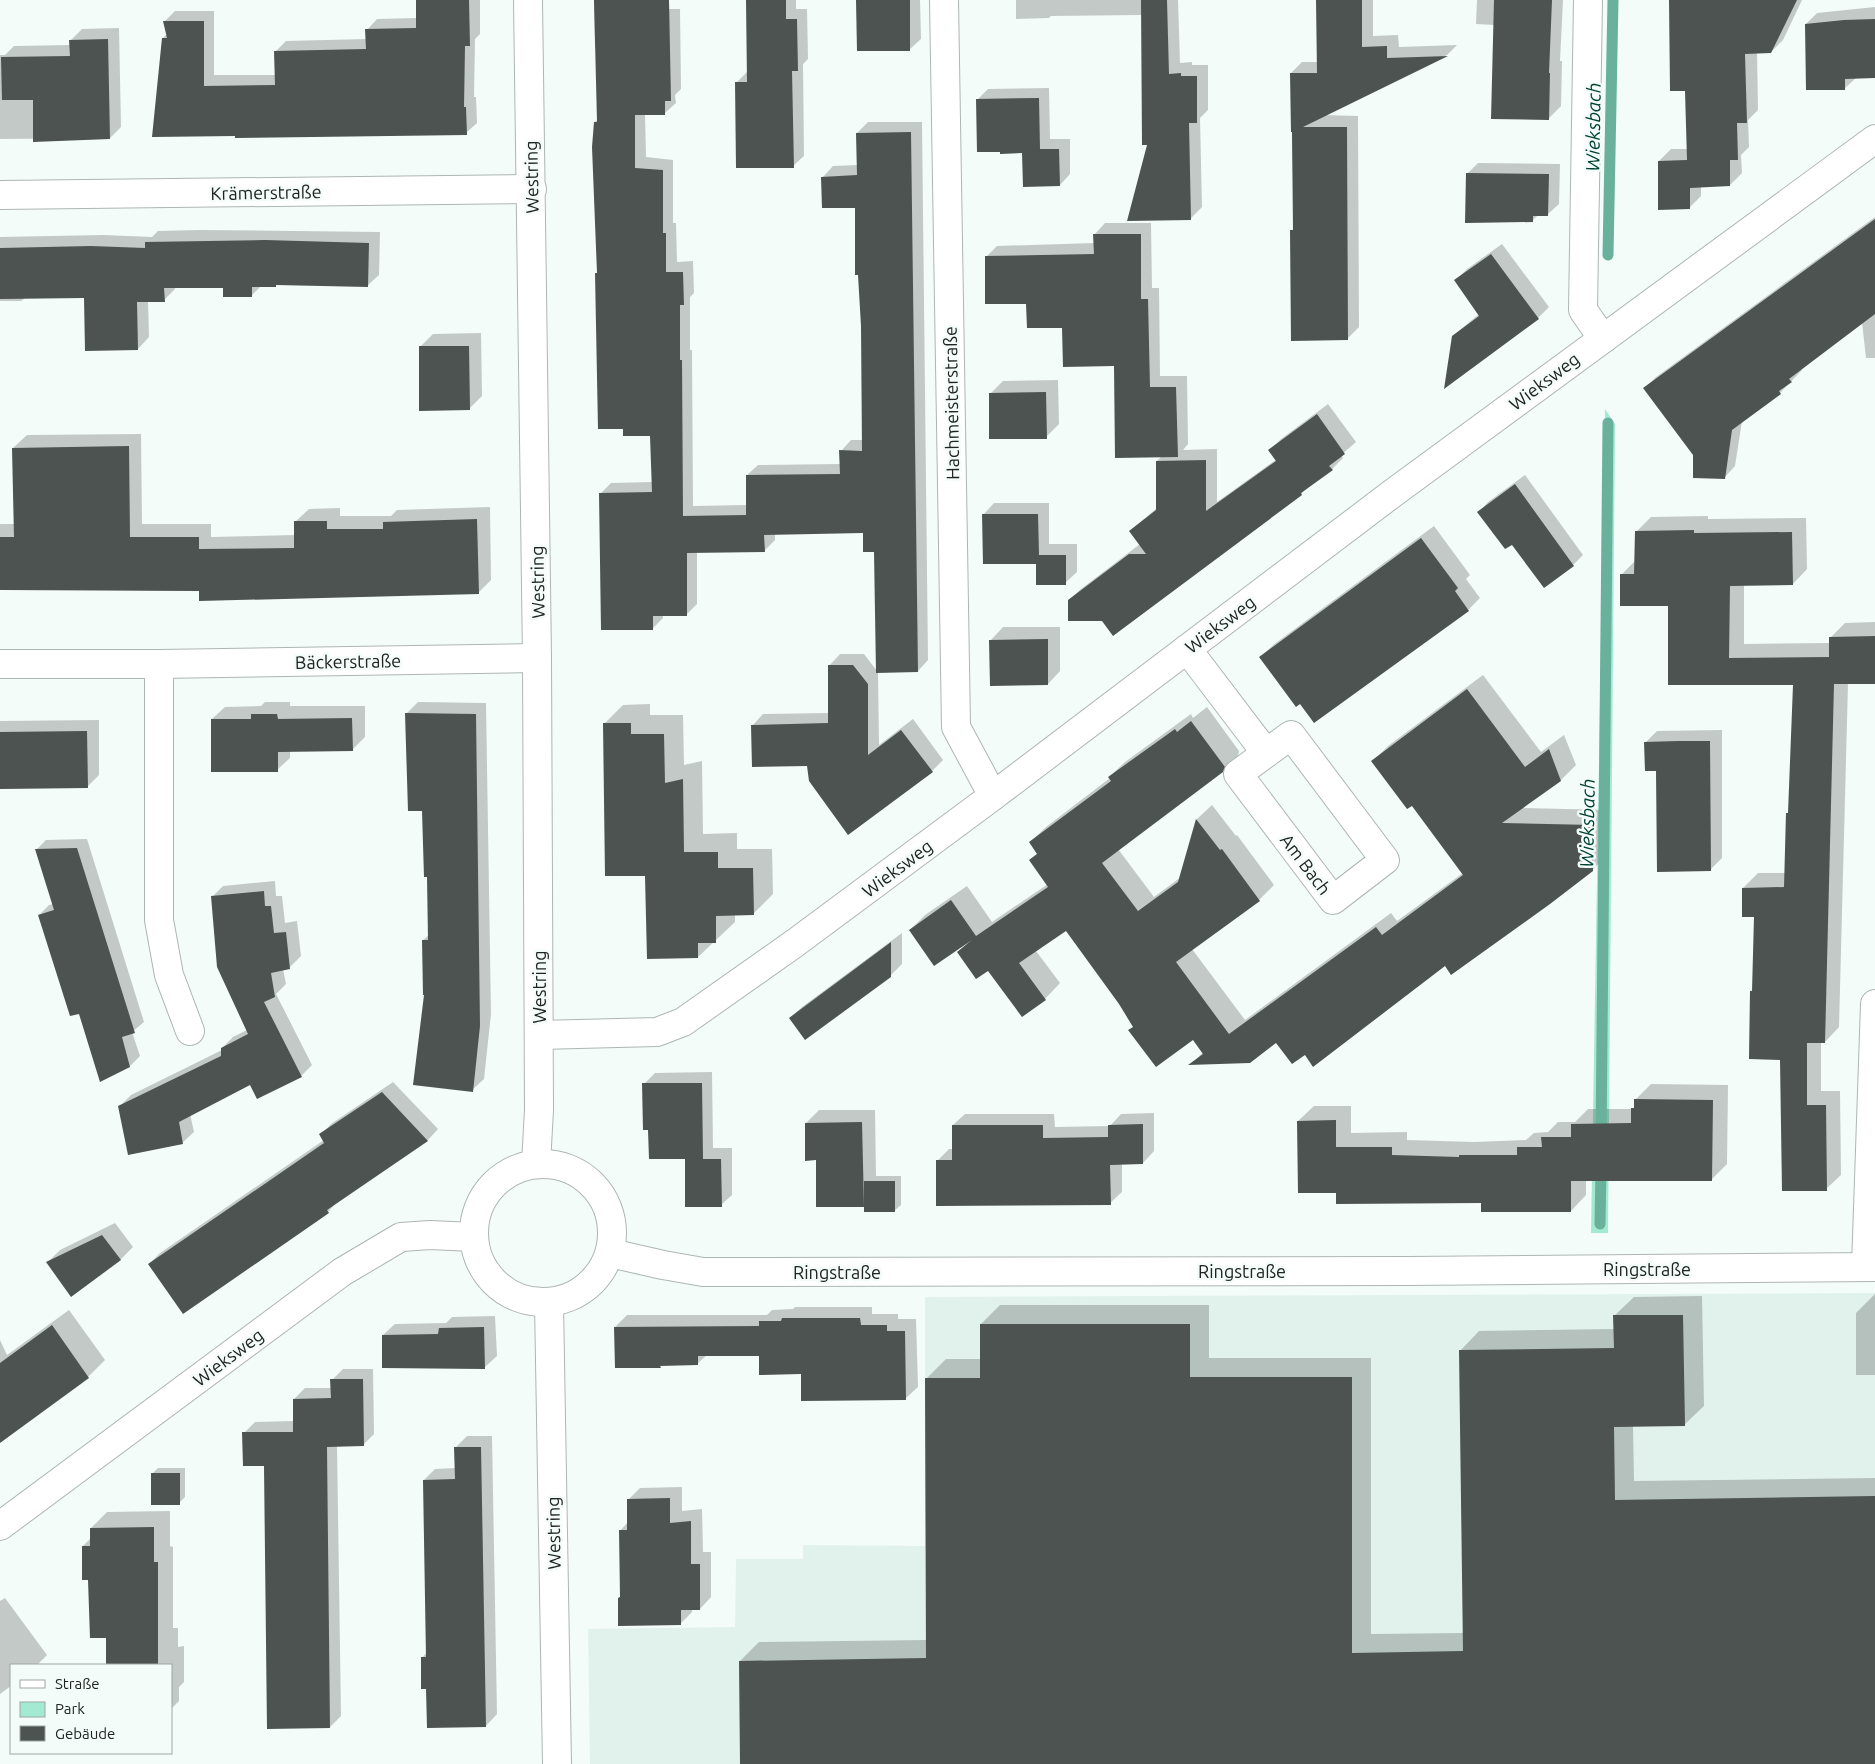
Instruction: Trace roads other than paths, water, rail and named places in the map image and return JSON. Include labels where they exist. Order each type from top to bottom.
[{"type":"street","name":"Westring","points":[[528,0],[538,658],[539,1110],[536,1164]]},
{"type":"street","name":"Hachmeisterstraße","points":[[944,0],[956,727],[993,796]]},
{"type":"street","points":[[1588,0],[1584,310],[1603,339]]},
{"type":"street","name":"Wieksweg","points":[[539,1035],[657,1032],[683,1022],[794,943],[993,796],[1321,547],[1875,140]]},
{"type":"street","name":"Krämerstraße","points":[[0,195],[532,190]]},
{"type":"street","points":[[1187,649],[1266,753]]},
{"type":"street","name":"Bäckerstraße","points":[[0,664],[159,664],[538,658]]},
{"type":"street","points":[[159,664],[159,920],[169,975],[190,1031]]},
{"type":"street","name":"Am Bach","points":[[1291,735],[1385,860],[1332,900],[1238,774],[1266,753],[1291,735]]},
{"type":"street","points":[[1870,1267],[1875,1004]]},
{"type":"street","points":[[536,1164],[563,1167],[587,1179],[605,1200],[613,1226],[610,1253],[597,1278],[575,1295],[549,1303],[521,1299],[496,1284],[480,1262],[473,1237],[478,1209],[492,1187],[512,1172],[536,1164]]},
{"type":"street","name":"Wieksweg","points":[[0,1526],[342,1272],[401,1237],[430,1235],[473,1237]]},
{"type":"street","name":"Ringstraße","points":[[610,1253],[663,1266],[703,1272],[1408,1271],[1870,1267]]},
{"type":"street","name":"Westring","points":[[549,1303],[557,1764]]},
{"type":"waterway","name":"Wieksbach","points":[[1608,255],[1613,0]]},
{"type":"waterway","name":"Wieksbach","points":[[1601,1139],[1608,423]]},
{"type":"waterway","name":"Wieksbach","points":[[1600,1224],[1601,1167]]}]
